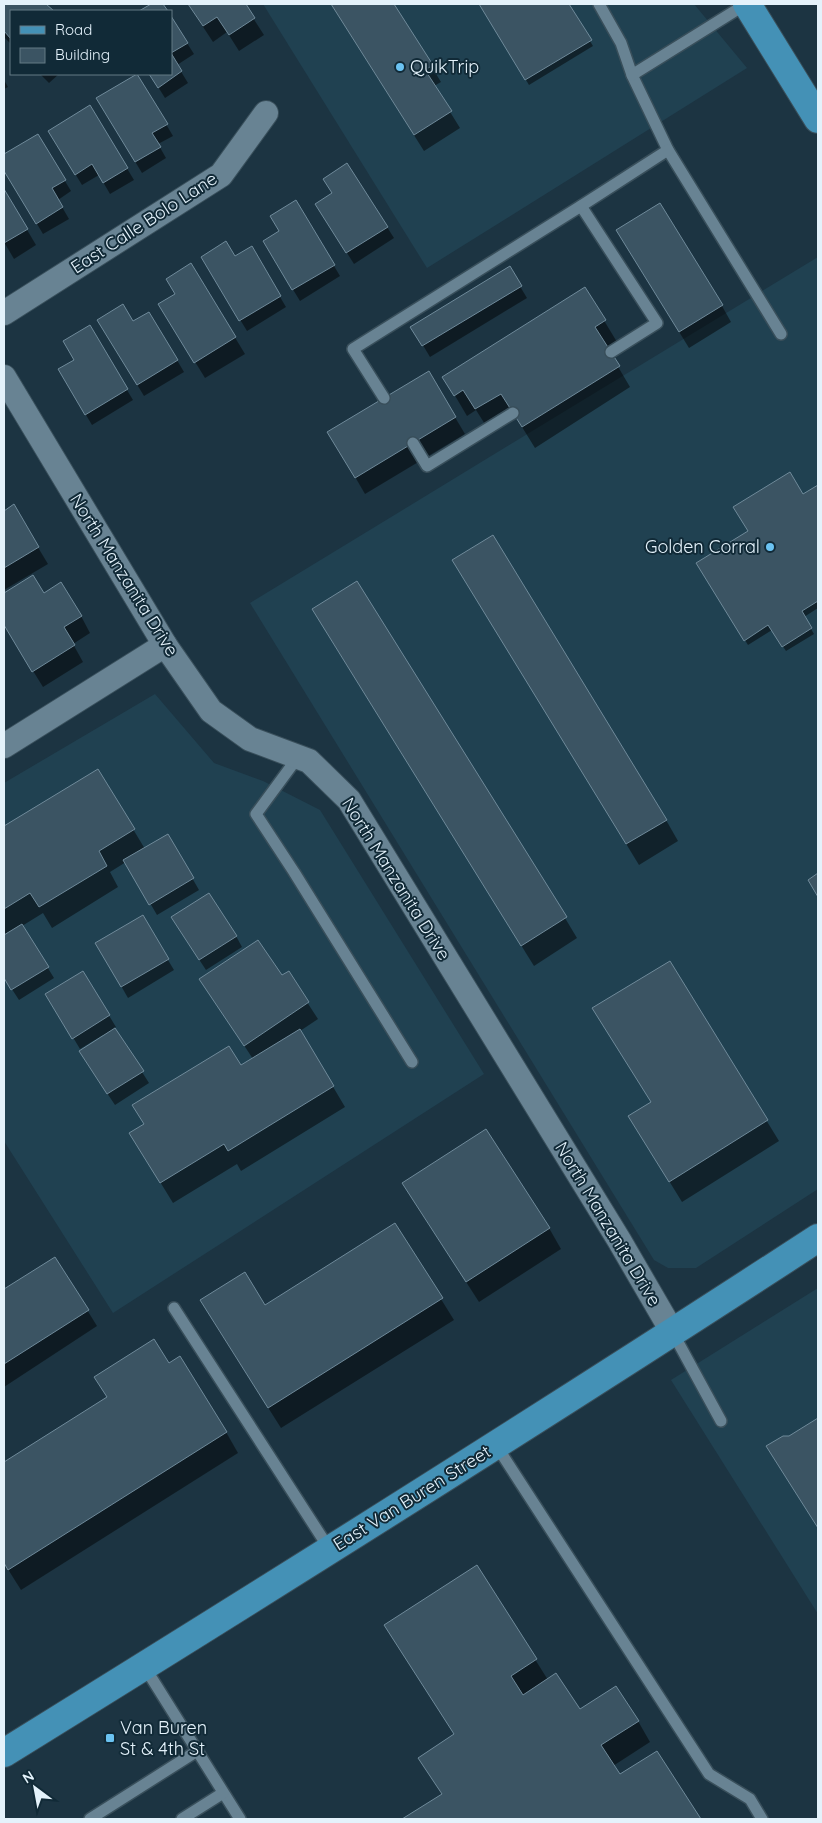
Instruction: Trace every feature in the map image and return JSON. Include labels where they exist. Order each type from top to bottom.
[{"type":"main road","points":[[746,4],[818,119]]},
{"type":"main road","name":"East Van Buren Street","points":[[4,1753],[496,1445],[818,1238]]},
{"type":"street","name":"East Calle Bolo Lane","points":[[4,313],[220,175],[266,113]]},
{"type":"street","name":"North Manzanita Drive","points":[[4,377],[166,644],[211,710],[250,739],[308,761],[349,800],[673,1332]]},
{"type":"street","points":[[5,743],[166,644]]},
{"type":"lane","points":[[599,4],[622,42],[632,75],[668,150],[781,334]]},
{"type":"lane","points":[[632,75],[746,4]]},
{"type":"lane","points":[[384,398],[352,349],[668,150]]},
{"type":"lane","points":[[581,206],[657,323],[611,352]]},
{"type":"lane","points":[[413,444],[427,466],[513,413]]},
{"type":"lane","points":[[298,757],[256,814],[412,1062]]},
{"type":"lane","points":[[174,1308],[330,1550]]},
{"type":"lane","points":[[673,1332],[721,1421]]},
{"type":"lane","points":[[496,1445],[709,1774],[750,1799],[762,1819]]},
{"type":"lane","points":[[144,1666],[240,1819]]},
{"type":"lane","points":[[90,1819],[197,1751]]},
{"type":"lane","points":[[182,1819],[223,1793]]},
{"type":"shaded area","points":[[263,4],[694,4],[747,68],[427,268]]},
{"type":"shaded area","points":[[818,257],[818,1189],[696,1268],[668,1268],[654,1260],[250,603]]},
{"type":"shaded area","points":[[155,694],[214,763],[263,781],[320,810],[484,1074],[113,1313],[4,1141],[4,783]]},
{"type":"shaded area","points":[[818,1288],[818,1614],[671,1380]]},
{"type":"building","points":[[4,4],[46,4],[53,10],[10,10],[10,38],[4,31]]},
{"type":"building","points":[[151,4],[163,4],[167,10],[141,10]]},
{"type":"building","points":[[188,4],[246,4],[255,18],[229,35],[217,17],[203,26]]},
{"type":"building","name":"QuikTrip","points":[[331,4],[394,4],[433,65],[425,70],[452,111],[414,135]]},
{"type":"building","name":"QuikTrip","points":[[479,4],[569,4],[592,40],[525,80]]},
{"type":"building","points":[[172,18],[188,43],[172,52]]},
{"type":"building","points":[[172,55],[182,71],[158,88],[150,75],[172,75]]},
{"type":"building","points":[[138,75],[168,124],[152,133],[161,147],[135,162],[96,98]]},
{"type":"building","points":[[90,105],[128,168],[103,183],[92,164],[75,175],[48,131]]},
{"type":"building","points":[[38,134],[66,180],[52,188],[63,207],[36,224],[4,171],[4,154]]},
{"type":"building","points":[[347,163],[388,227],[346,253],[315,204],[332,193],[323,179]]},
{"type":"building","points":[[4,189],[28,229],[4,243]]},
{"type":"building","points":[[296,200],[335,265],[292,290],[263,241],[279,231],[270,216]]},
{"type":"building","points":[[660,203],[723,305],[679,332],[616,230]]},
{"type":"building","points":[[226,241],[235,256],[252,246],[281,296],[239,321],[201,257]]},
{"type":"building","points":[[191,263],[236,337],[194,363],[158,304],[175,294],[166,279]]},
{"type":"building","points":[[510,266],[522,286],[422,346],[410,327]]},
{"type":"building","points":[[585,287],[606,320],[595,327],[620,366],[522,427],[501,394],[475,409],[463,390],[454,396],[442,377]]},
{"type":"building","points":[[123,304],[133,321],[149,312],[178,360],[137,385],[97,320]]},
{"type":"building","points":[[90,325],[128,389],[85,415],[58,369],[74,360],[63,341]]},
{"type":"building","points":[[429,371],[456,417],[355,478],[327,432]]},
{"type":"building","name":"Golden Corral","points":[[790,472],[803,494],[818,485],[818,601],[802,611],[812,628],[782,647],[768,625],[744,641],[696,563],[748,531],[733,507]]},
{"type":"building","points":[[14,504],[39,547],[4,568],[4,511]]},
{"type":"building","points":[[493,535],[667,820],[626,844],[452,560]]},
{"type":"building","points":[[33,575],[44,593],[61,582],[82,616],[64,627],[75,645],[32,672],[4,625],[4,593]]},
{"type":"building","points":[[357,581],[567,917],[521,946],[312,609]]},
{"type":"building","points":[[98,769],[135,829],[99,851],[107,866],[39,907],[30,893],[4,909],[4,826]]},
{"type":"building","points":[[168,834],[194,878],[149,905],[123,860]]},
{"type":"building","points":[[818,873],[818,897],[808,880]]},
{"type":"building","points":[[209,893],[237,936],[199,960],[171,917]]},
{"type":"building","points":[[143,915],[169,959],[121,987],[95,943]]},
{"type":"building","points":[[22,924],[49,967],[11,990],[4,978],[4,935]]},
{"type":"building","points":[[258,940],[282,975],[289,971],[309,1002],[244,1046],[199,979]]},
{"type":"building","points":[[670,961],[768,1120],[669,1182],[628,1116],[651,1102],[592,1008]]},
{"type":"building","points":[[83,971],[110,1015],[72,1039],[45,994]]},
{"type":"building","points":[[115,1028],[144,1071],[107,1094],[79,1051]]},
{"type":"building","points":[[300,1029],[334,1086],[228,1151],[224,1144],[160,1183],[129,1133],[144,1124],[132,1105],[229,1046],[241,1065]]},
{"type":"building","points":[[486,1129],[550,1228],[466,1282],[402,1183]]},
{"type":"building","points":[[395,1223],[443,1298],[268,1408],[200,1300],[245,1272],[265,1305]]},
{"type":"building","points":[[55,1257],[89,1310],[4,1364],[4,1289]]},
{"type":"building","points":[[154,1339],[169,1363],[180,1356],[227,1432],[8,1570],[4,1563],[4,1462],[107,1397],[94,1377]]},
{"type":"building","points":[[818,1418],[818,1528],[766,1446],[783,1436],[789,1436]]},
{"type":"building","points":[[477,1565],[537,1659],[511,1676],[523,1695],[556,1673],[580,1709],[616,1686],[639,1721],[601,1745],[620,1774],[657,1751],[701,1819],[402,1819],[442,1794],[418,1758],[454,1734],[384,1625]]},
{"type":"place","name":"QuikTrip","points":[[400,67]]},
{"type":"place","name":"Golden Corral","points":[[770,547]]},
{"type":"place","name":"Van Buren St & 4th St","points":[[110,1738]]}]
